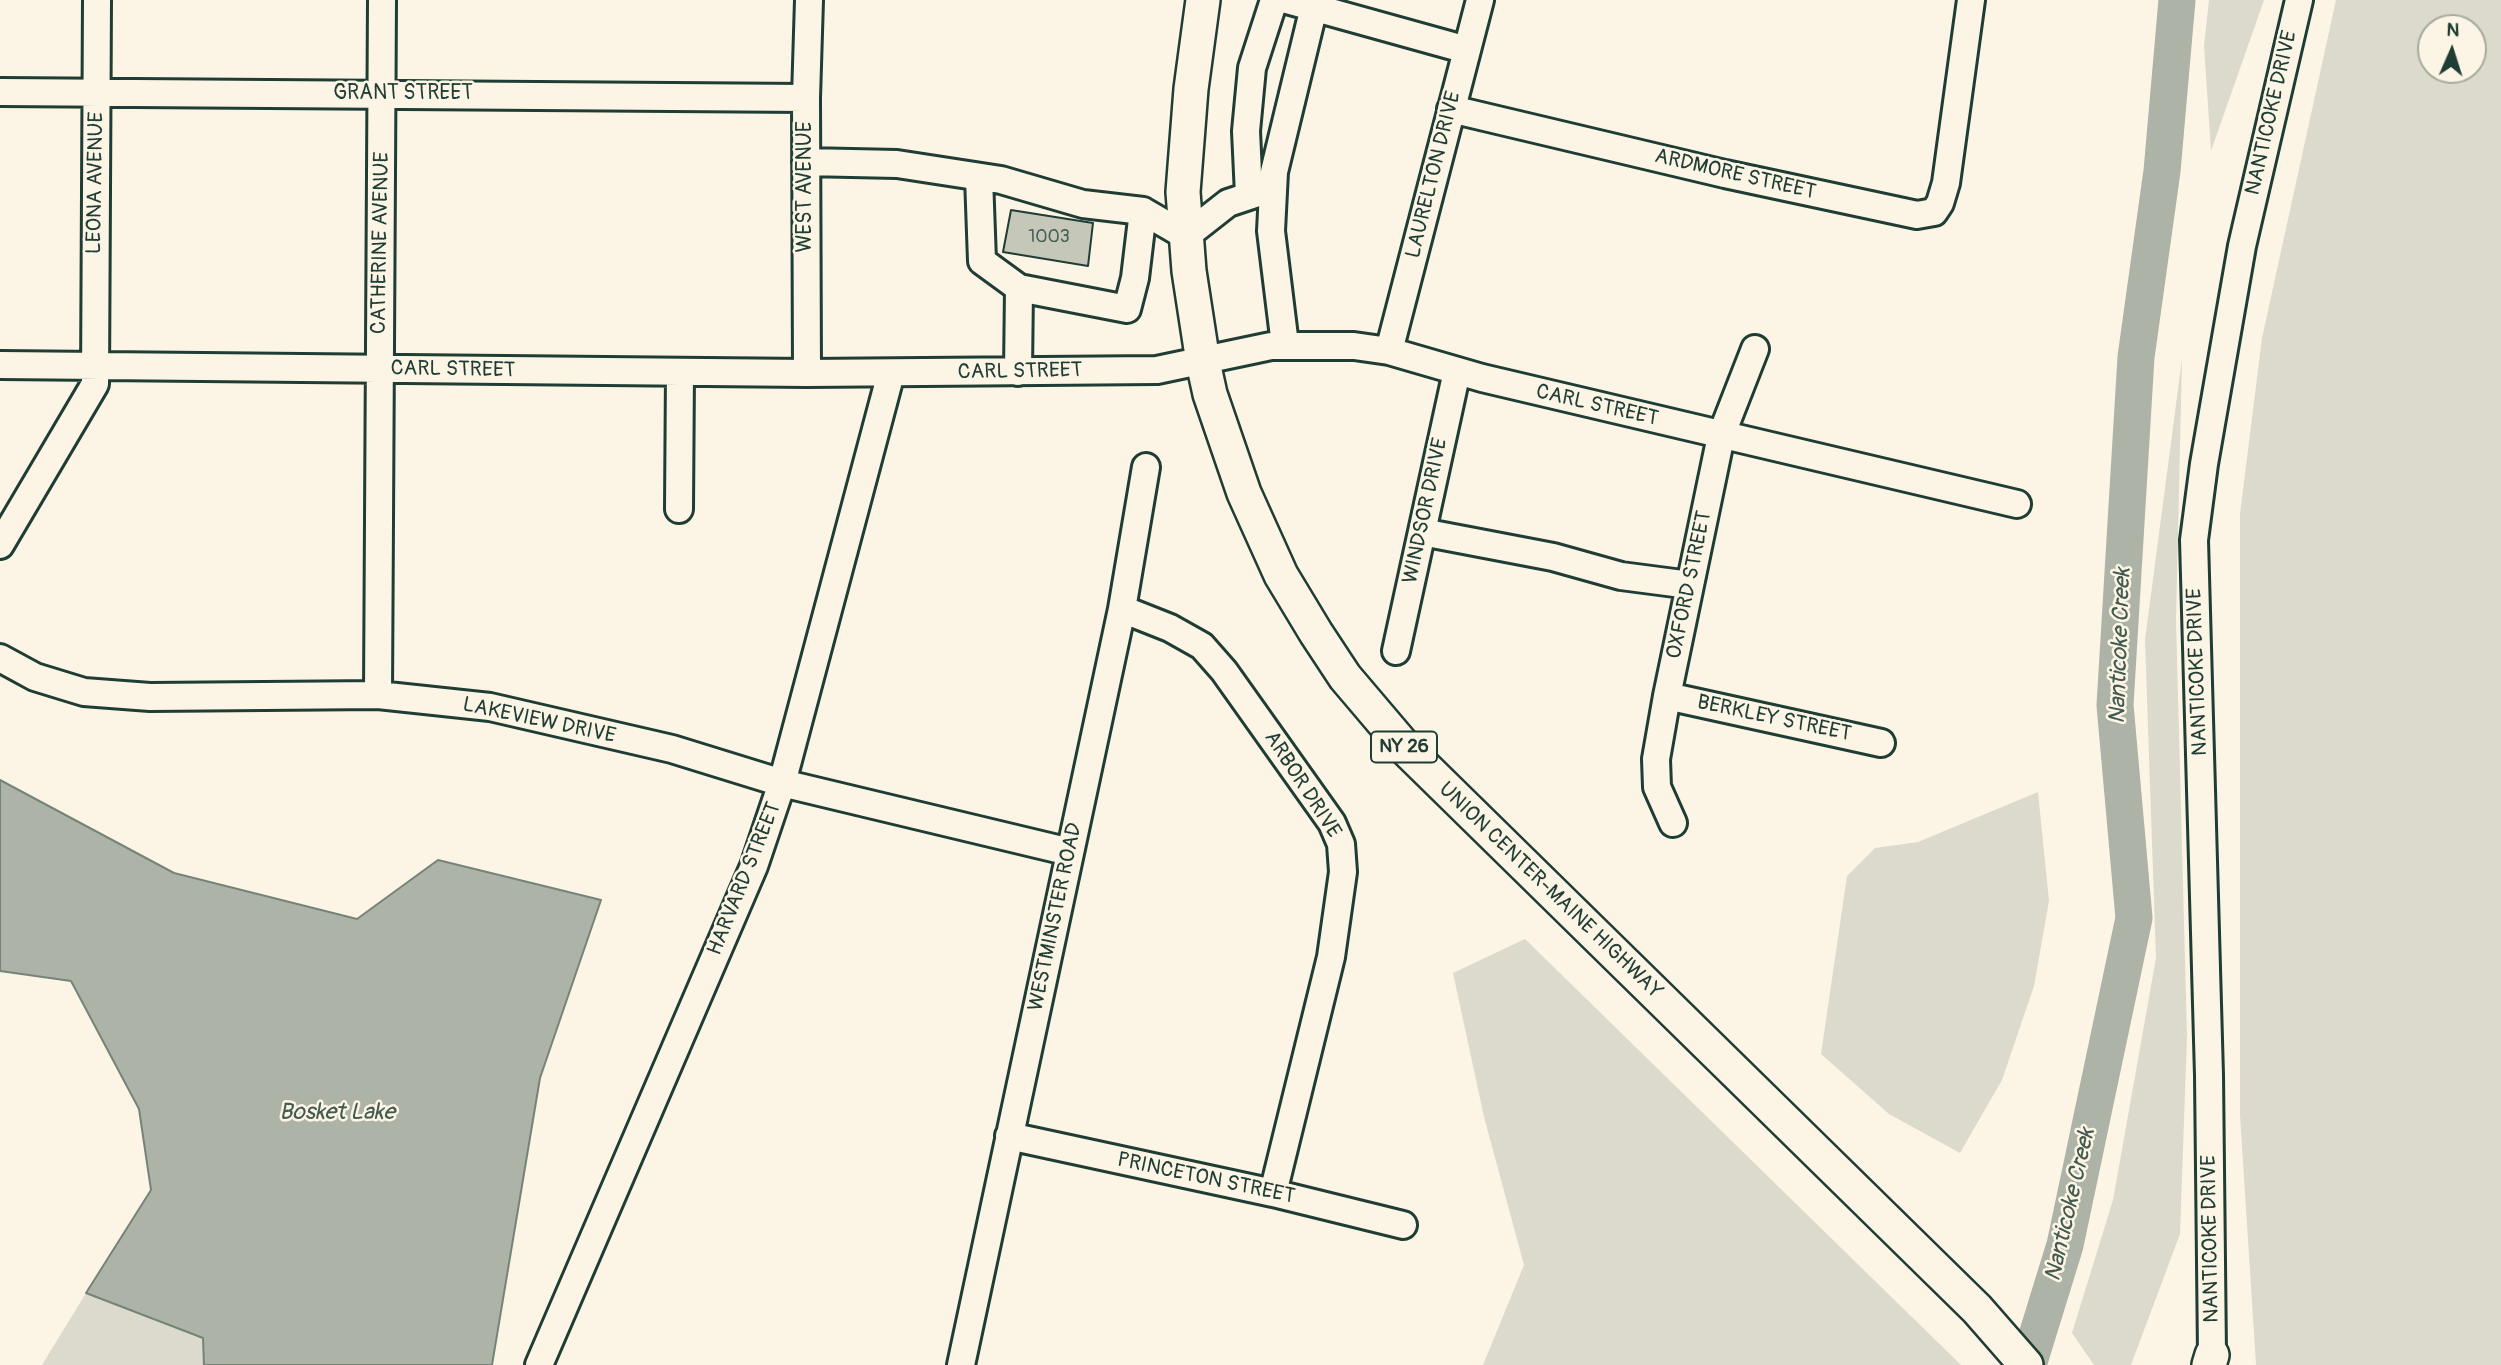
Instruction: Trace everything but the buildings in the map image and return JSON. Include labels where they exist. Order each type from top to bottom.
[{"type":"main road","name":"UNION CENTER-MAINE HIGHWAY","points":[[1203,0],[1186,159],[1186,236],[1203,362],[1210,394],[1244,492],[1282,575],[1338,666],[1378,717],[1478,822],[1978,1310],[2026,1365]]},
{"type":"street","name":"LEONA AVENUE","points":[[0,545],[95,384],[97,0]]},
{"type":"street","name":"CATHERINE AVENUE","points":[[378,695],[382,0]]},
{"type":"street","name":"WEST AVENUE","points":[[807,373],[806,98],[809,0]]},
{"type":"street","points":[[1274,0],[1252,68],[1245,131],[1271,231],[1285,345]]},
{"type":"street","points":[[1287,0],[1467,50]]},
{"type":"street","name":"LAURELTON DRIVE","points":[[1389,351],[1480,0]]},
{"type":"street","name":"ARDMORE STREET","points":[[1451,109],[1725,174],[1917,215],[1934,212],[1940,203],[1946,183],[1971,0]]},
{"type":"street","name":"NANTICOKE DRIVE","points":[[2212,1362],[2209,1048],[2194,540],[2209,429],[2242,246],[2299,0]]},
{"type":"street","points":[[806,162],[897,164],[979,177],[1083,204],[1143,211],[1186,236],[1228,203],[1261,192],[1274,172],[1314,8]]},
{"type":"street","name":"GRANT STREET","points":[[0,92],[806,98]]},
{"type":"street","points":[[979,177],[982,261],[1019,288],[1127,309],[1135,278],[1143,211]]},
{"type":"street","points":[[1018,372],[1019,288]]},
{"type":"street","name":"CARL STREET","points":[[0,365],[807,373],[1018,372],[1157,370],[1285,345],[1354,346],[1389,351],[1457,371],[1721,436],[2017,504]]},
{"type":"street","name":"OXFORD STREET","points":[[1673,824],[1657,787],[1656,759],[1721,436],[1755,349]]},
{"type":"street","name":"WINDSOR DRIVE","points":[[1396,650],[1457,371]]},
{"type":"street","points":[[679,509],[680,372]]},
{"type":"street","name":"HARVARD STREET","points":[[539,1365],[754,866],[782,783],[891,373]]},
{"type":"street","name":"WESTMINSTER ROAD","points":[[961,1365],[1122,609],[1146,467]]},
{"type":"street","points":[[1422,532],[1553,557],[1621,576],[1690,585]]},
{"type":"street","name":"ARBOR DRIVE","points":[[1122,609],[1170,628],[1202,646],[1232,681],[1332,823],[1341,844],[1343,872],[1331,957],[1273,1193]]},
{"type":"street","name":"LAKEVIEW DRIVE","points":[[0,658],[35,677],[84,692],[150,697],[378,695],[490,707],[671,749],[782,783],[1070,852]]},
{"type":"street","name":"BERKLEY STREET","points":[[1667,696],[1881,743]]},
{"type":"street","name":"PRINCETON STREET","points":[[1009,1136],[1273,1193],[1403,1225]]},
{"type":"shaded area","points":[[2209,0],[2264,0],[2211,151],[2204,45]]},
{"type":"shaded area","points":[[2336,0],[2501,0],[2501,1365],[2256,1365],[2240,1115],[2240,514],[2262,338]]},
{"type":"shaded area","points":[[2182,359],[2176,620],[2187,1036],[2180,1234],[2131,1365],[2094,1365],[2072,1333],[2113,1200],[2156,958],[2145,640]]},
{"type":"shaded area","points":[[2038,792],[2049,901],[2034,986],[2002,1080],[1960,1153],[1889,1114],[1821,1054],[1847,876],[1875,848],[1918,842]]},
{"type":"shaded area","points":[[1525,939],[1961,1365],[1483,1365],[1524,1265],[1484,1117],[1453,973]]},
{"type":"shaded area","points":[[86,1293],[203,1338],[204,1365],[42,1365]]},
{"type":"water","name":"Bosket Lake","points":[[0,780],[174,873],[357,919],[438,860],[601,900],[540,1078],[492,1365],[204,1365],[203,1338],[86,1293],[151,1190],[139,1109],[71,981],[0,971]]},
{"type":"waterway","name":"Nanticoke Creek","points":[[2028,1365],[2065,1245],[2134,918],[2115,705],[2136,357],[2162,171],[2177,0]]}]
